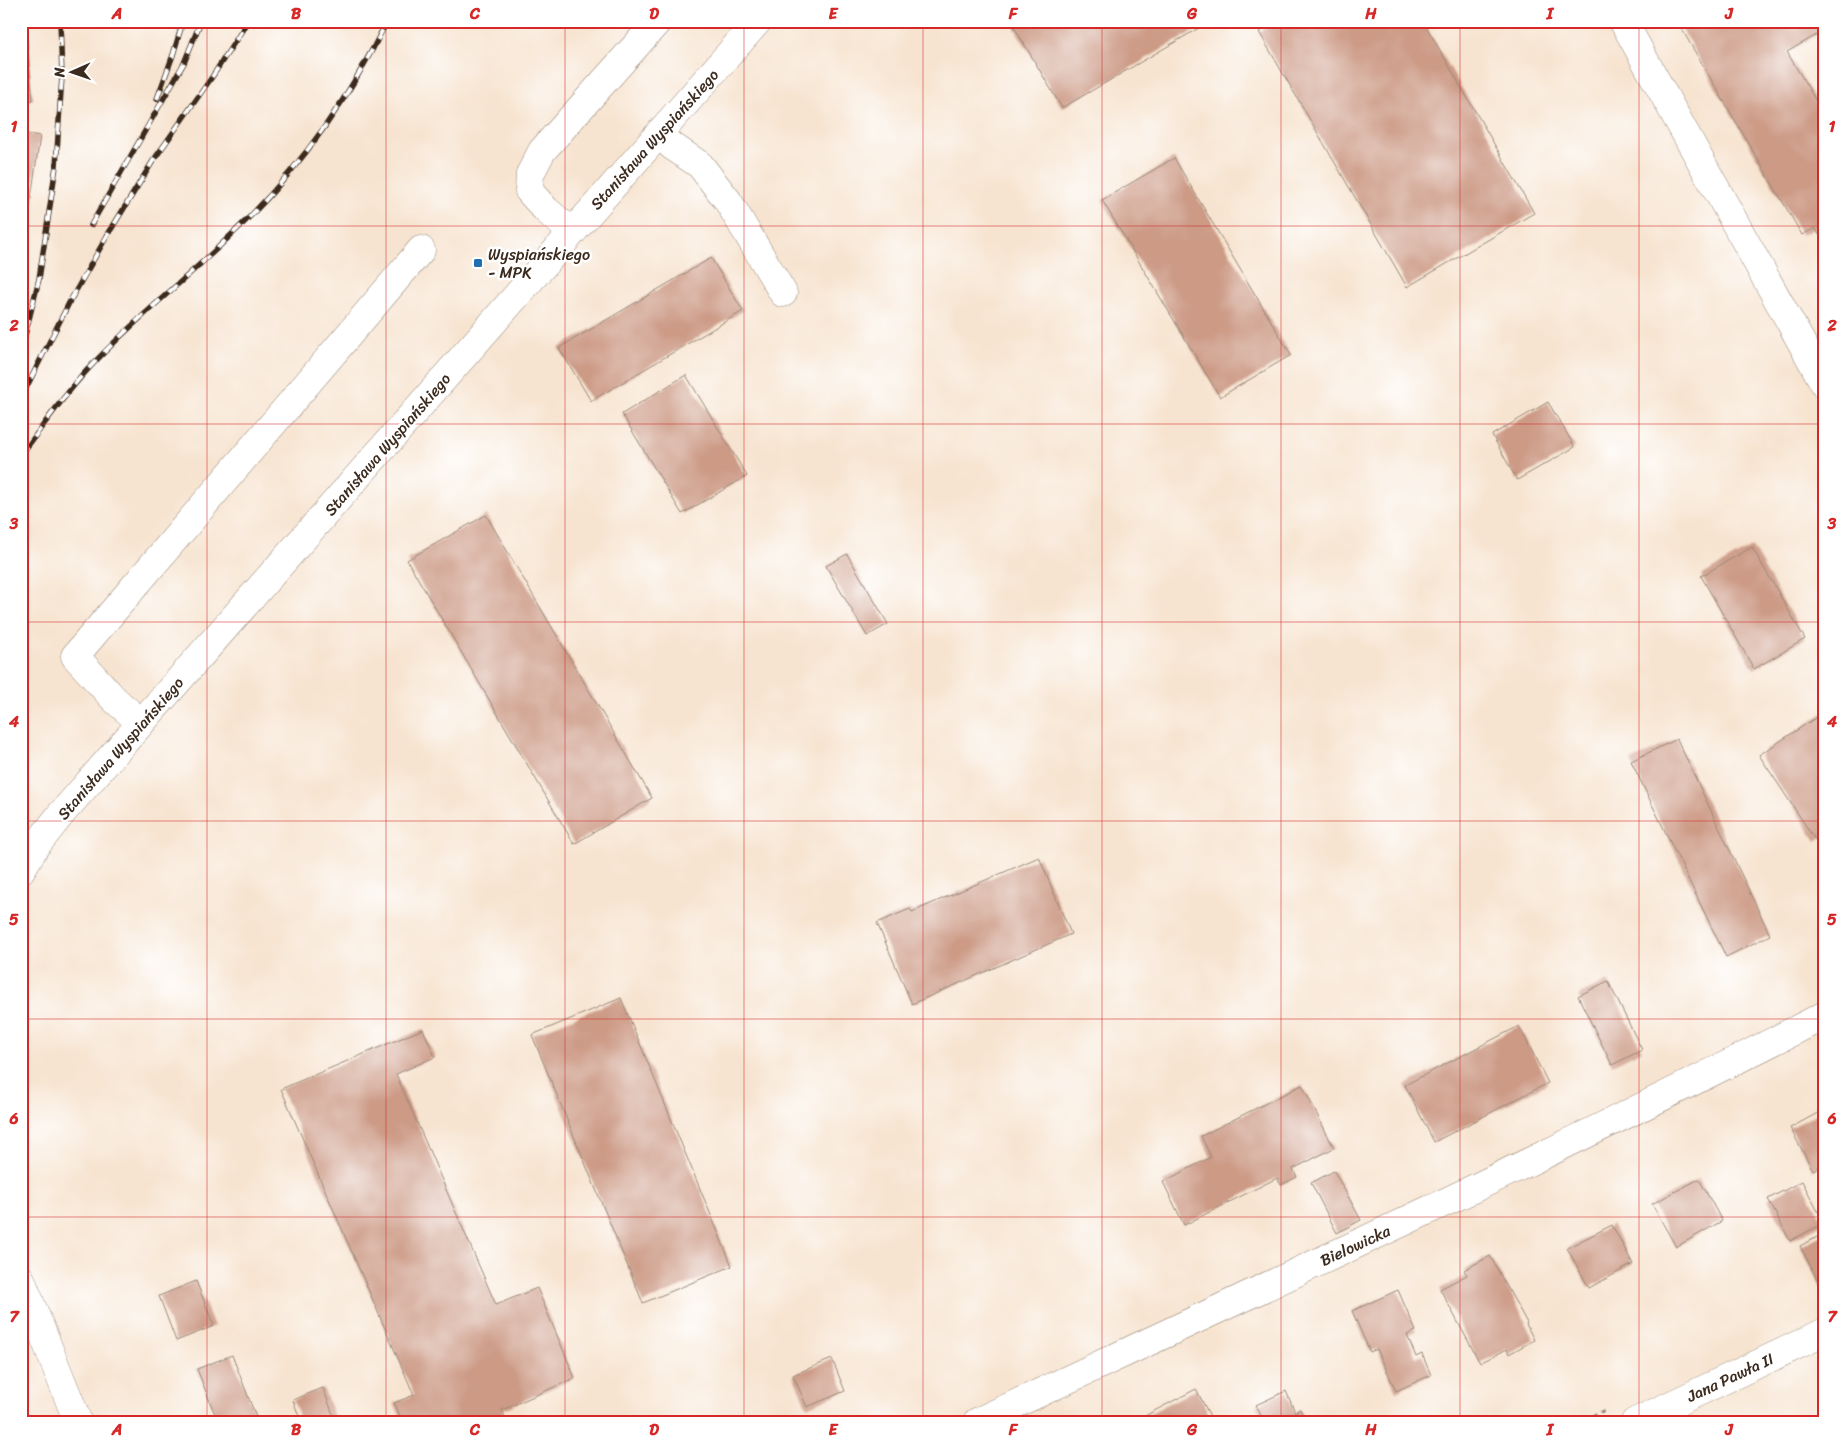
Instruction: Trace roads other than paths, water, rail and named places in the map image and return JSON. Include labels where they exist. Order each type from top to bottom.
[{"type":"street","points":[[572,232],[546,210],[529,190],[530,174],[542,151],[658,21]]},
{"type":"street","name":"Stanisława Wyspiańskiego","points":[[21,870],[35,847],[62,813],[758,21]]},
{"type":"street","points":[[1623,21],[1825,385]]},
{"type":"street","points":[[659,134],[672,146],[700,165],[728,201],[783,293]]},
{"type":"street","points":[[141,723],[114,699],[75,656],[421,250]]},
{"type":"street","name":"Bielowicka","points":[[977,1422],[1397,1225],[1825,1015]]},
{"type":"street","points":[[21,1279],[71,1420]]},
{"type":"street","name":"Jana Pawła II","points":[[1635,1422],[1825,1332]]},
{"type":"railway","points":[[21,351],[39,279],[56,166],[62,76],[60,21]]},
{"type":"railway","points":[[157,99],[183,21]]},
{"type":"railway","points":[[91,225],[184,63],[201,21]]},
{"type":"railway","points":[[21,398],[70,301],[107,236],[153,161],[212,77],[248,21]]},
{"type":"railway","points":[[21,455],[81,376],[124,333],[229,237],[276,189],[318,136],[337,108],[372,51],[387,21]]},
{"type":"place","name":"Wyspiańskiego - MPK","points":[[478,263]]}]
